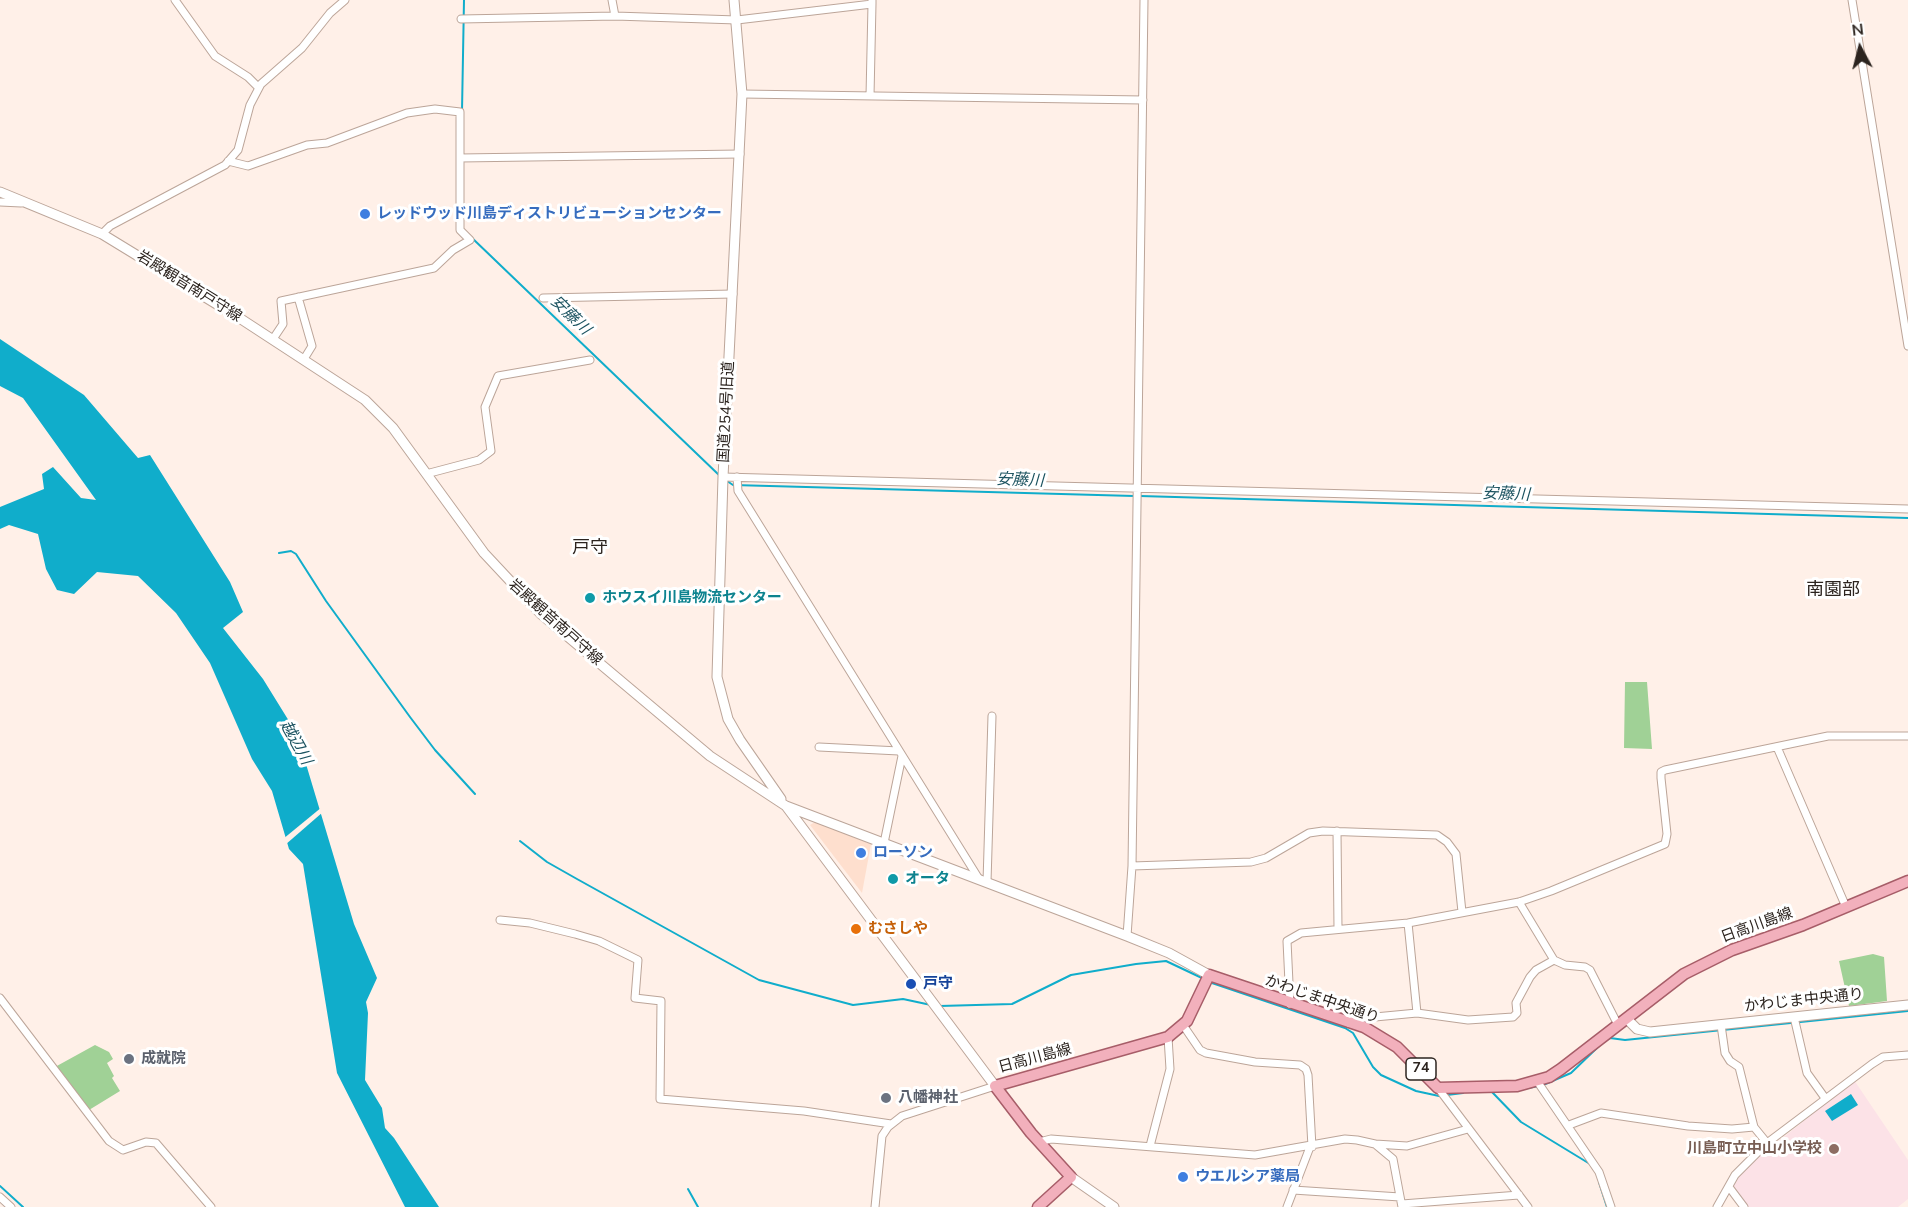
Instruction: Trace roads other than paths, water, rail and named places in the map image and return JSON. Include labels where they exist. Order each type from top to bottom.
[{"type":"main road","name":"日高川島線","points":[[1622,1022],[1684,974],[1732,950],[1908,881]]},
{"type":"main road","name":"日高川島線","points":[[1071,1177],[1039,1142],[995,1086],[1168,1036],[1183,1025],[1209,975]]},
{"type":"main road","name":"かわじま中央通り","points":[[1209,975],[1364,1028],[1397,1047],[1438,1089]]},
{"type":"main road","name":"74","points":[[1438,1089],[1517,1086],[1537,1081],[1561,1069],[1622,1022]]},
{"type":"main road","points":[[1038,1207],[1071,1177]]},
{"type":"street","points":[[175,0],[219,61],[248,77],[258,87]]},
{"type":"street","points":[[102,234],[110,226],[200,179],[228,161],[238,150],[250,105],[258,87],[271,73],[302,48],[330,13],[345,0]]},
{"type":"street","points":[[612,0],[615,16]]},
{"type":"street","name":"国道254号旧道","points":[[734,0],[742,94],[716,655],[719,692],[740,740],[786,806]]},
{"type":"street","points":[[1126,936],[1132,866],[1144,0]]},
{"type":"street","points":[[1852,0],[1908,346]]},
{"type":"street","points":[[461,19],[615,16],[736,21],[872,2],[870,96]]},
{"type":"street","points":[[742,94],[1143,100]]},
{"type":"street","points":[[228,161],[248,166],[307,145],[327,143],[407,113],[435,109],[460,112],[460,230],[470,240],[453,250],[434,268],[281,301],[284,324],[273,339]]},
{"type":"street","points":[[460,158],[740,154]]},
{"type":"street","name":"岩殿観音南戸守線","points":[[0,192],[102,234],[273,339],[365,400],[393,428],[484,553],[541,614],[710,756],[786,806],[995,1086]]},
{"type":"street","points":[[0,202],[30,204]]},
{"type":"street","points":[[543,298],[733,294]]},
{"type":"street","points":[[298,297],[312,346],[304,359]]},
{"type":"street","points":[[426,474],[479,460],[491,452],[485,407],[498,376],[590,360]]},
{"type":"street","points":[[723,477],[1908,510]]},
{"type":"street","points":[[737,477],[738,491],[900,754],[983,881]]},
{"type":"street","points":[[983,881],[992,716]]},
{"type":"street","points":[[1290,1004],[1287,941],[1301,933],[1408,923],[1519,902],[1665,844],[1661,772],[1828,736],[1908,736]]},
{"type":"street","points":[[819,747],[900,754]]},
{"type":"street","points":[[1777,747],[1846,907]]},
{"type":"street","points":[[884,843],[900,754]]},
{"type":"street","name":"かわじま中央通り","points":[[786,806],[1169,953],[1209,975]]},
{"type":"street","points":[[1132,866],[1251,862],[1266,858],[1309,833],[1337,831],[1437,835],[1447,842],[1456,854],[1462,912]]},
{"type":"street","points":[[1337,831],[1338,928]]},
{"type":"street","points":[[1519,902],[1554,960],[1565,965],[1585,967],[1590,970],[1622,1022]]},
{"type":"street","points":[[500,920],[530,923],[575,934],[598,941],[638,960],[635,998],[661,1001],[660,1099],[804,1111],[891,1124]]},
{"type":"street","points":[[1408,923],[1417,1013]]},
{"type":"street","points":[[1349,1023],[1354,1019],[1417,1013],[1468,1020],[1513,1017],[1517,1013],[1516,1002],[1530,977],[1536,970],[1554,960]]},
{"type":"street","points":[[0,998],[109,1141],[123,1150],[146,1142],[156,1143],[211,1207]]},
{"type":"street","name":"かわじま中央通り","points":[[1622,1022],[1650,1032],[1908,1005]]},
{"type":"street","points":[[1794,1017],[1807,1073],[1825,1098]]},
{"type":"street","points":[[1183,1025],[1200,1050],[1206,1053],[1255,1062],[1300,1065],[1306,1069],[1311,1147],[1287,1207]]},
{"type":"street","points":[[1721,1025],[1725,1053],[1730,1061],[1739,1067],[1754,1127],[1767,1143]]},
{"type":"street","points":[[1150,1146],[1170,1069],[1168,1036]]},
{"type":"street","points":[[1717,1207],[1745,1164],[1767,1143],[1883,1057],[1908,1055]]},
{"type":"street","points":[[1537,1081],[1599,1172],[1611,1207]]},
{"type":"street","points":[[875,1207],[882,1136],[891,1124],[908,1114],[995,1086]]},
{"type":"street","points":[[1438,1089],[1528,1207]]},
{"type":"street","points":[[1569,1125],[1601,1113],[1688,1126],[1732,1129],[1754,1127]]},
{"type":"street","points":[[1039,1142],[1051,1139],[1238,1155],[1311,1147],[1345,1139],[1404,1146],[1430,1142],[1468,1129]]},
{"type":"street","points":[[1375,1144],[1393,1159],[1402,1202]]},
{"type":"street","points":[[1393,1159],[1404,1146]]},
{"type":"street","points":[[1071,1177],[1114,1207]]},
{"type":"street","points":[[1729,1187],[1744,1207]]},
{"type":"street","points":[[1293,1190],[1438,1204],[1519,1195]]},
{"type":"street","points":[[0,1197],[11,1207]]},
{"type":"water","name":"越辺川","points":[[0,339],[84,395],[138,458],[150,455],[230,582],[243,612],[223,628],[263,679],[297,734],[354,924],[377,978],[366,1002],[368,1013],[365,1080],[382,1108],[385,1128],[439,1207],[405,1207],[337,1073],[303,864],[289,849],[272,791],[252,759],[210,663],[176,613],[138,576],[97,572],[74,594],[57,590],[46,569],[38,534],[9,525],[0,529],[0,507],[44,489],[42,474],[53,467],[81,498],[96,500],[23,398],[0,386]]},
{"type":"water","points":[[1851,1094],[1858,1105],[1832,1121],[1825,1111]]},
{"type":"waterway","name":"安藤川","points":[[462,111],[464,0]]},
{"type":"waterway","name":"安藤川","points":[[471,237],[720,476]]},
{"type":"waterway","name":"安藤川","points":[[727,481],[733,485],[1134,496]]},
{"type":"waterway","name":"安藤川","points":[[1140,496],[1908,518]]},
{"type":"waterway","points":[[279,553],[291,551],[296,554],[326,601],[410,717],[435,750],[475,794]]},
{"type":"waterway","points":[[520,841],[547,862],[759,980],[853,1005],[903,999],[931,1005]]},
{"type":"waterway","points":[[940,1006],[1012,1004],[1071,975],[1136,964],[1166,961],[1204,979]]},
{"type":"waterway","points":[[1209,982],[1345,1028],[1353,1033],[1373,1067],[1381,1075],[1416,1091],[1439,1096],[1463,1093]]},
{"type":"waterway","points":[[1604,1042],[1610,1038],[1625,1040],[1908,1011]]},
{"type":"waterway","points":[[1543,1085],[1571,1073],[1599,1046]]},
{"type":"waterway","points":[[1523,1089],[1538,1086]]},
{"type":"waterway","points":[[1492,1092],[1521,1122],[1590,1164]]},
{"type":"waterway","points":[[1599,1182],[1607,1207]]},
{"type":"waterway","points":[[0,1186],[23,1207]]},
{"type":"waterway","points":[[688,1189],[698,1207]]},
{"type":"place","name":"レッドウッド川島ディストリビューションセンター","points":[[365,214]]},
{"type":"place","name":"ホウスイ川島物流センター","points":[[590,598]]},
{"type":"place","name":"ローソン","points":[[861,853]]},
{"type":"place","name":"オータ","points":[[893,879]]},
{"type":"place","name":"むさしや","points":[[856,929]]},
{"type":"place","name":"戸守","points":[[911,984]]},
{"type":"place","name":"成就院","points":[[129,1059]]},
{"type":"place","name":"八幡神社","points":[[886,1098]]},
{"type":"place","name":"川島町立中山小学校","points":[[1834,1149]]},
{"type":"place","name":"ウエルシア薬局","points":[[1183,1177]]},
{"type":"district","name":"戸守","points":[[590,549]]},
{"type":"district","name":"南園部","points":[[1833,591]]}]
